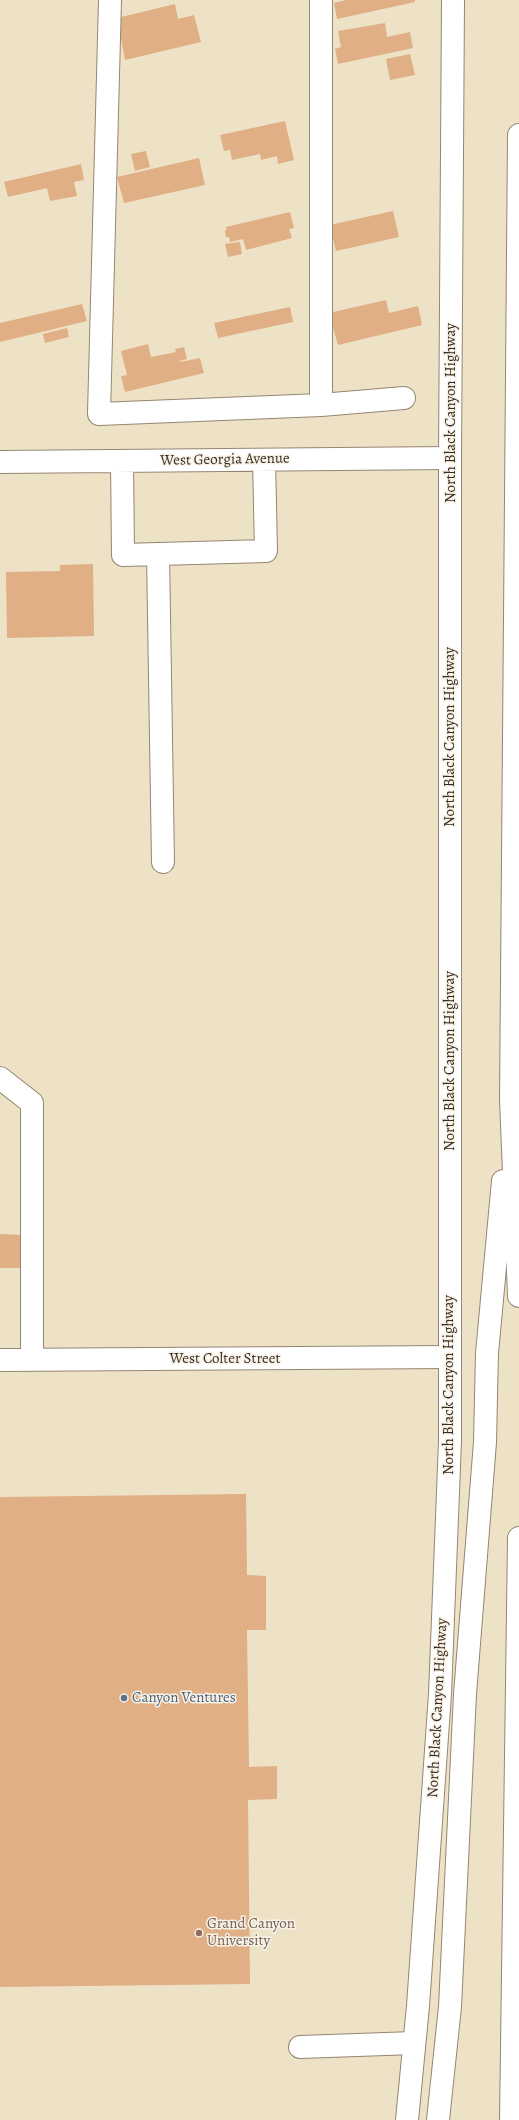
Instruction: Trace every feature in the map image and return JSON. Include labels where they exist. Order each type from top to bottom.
[{"type":"main road","points":[[110,0],[99,414],[321,405],[404,398]]},
{"type":"main road","points":[[321,0],[321,405]]},
{"type":"main road","name":"North Black Canyon Highway","points":[[407,2120],[441,1687],[447,1548],[450,1357],[450,458],[453,0]]},
{"type":"main road","points":[[519,135],[511,1099],[519,1296]]},
{"type":"main road","name":"West Georgia Avenue","points":[[0,462],[450,458]]},
{"type":"main road","points":[[122,461],[123,555],[266,551],[264,460]]},
{"type":"main road","points":[[158,554],[163,862]]},
{"type":"main road","points":[[0,1078],[32,1103],[32,1360]]},
{"type":"main road","points":[[438,2120],[450,2007],[465,1694],[484,1442],[487,1353],[511,1099]]},
{"type":"main road","name":"West Colter Street","points":[[0,1360],[450,1357]]},
{"type":"main road","points":[[511,2120],[519,1538]]},
{"type":"main road","points":[[300,2047],[414,2043]]},
{"type":"building","points":[[346,0],[415,0],[415,2],[337,19],[334,3]]},
{"type":"building","points":[[175,4],[178,19],[194,15],[201,42],[125,60],[117,18]]},
{"type":"building","points":[[385,23],[387,37],[410,32],[413,48],[338,64],[335,49],[341,47],[338,31]]},
{"type":"building","points":[[410,54],[415,75],[390,80],[386,59]]},
{"type":"building","points":[[285,121],[294,160],[278,164],[277,156],[261,160],[260,154],[232,160],[230,150],[224,151],[220,135]]},
{"type":"building","points":[[146,151],[150,167],[135,171],[131,154]]},
{"type":"building","points":[[199,158],[205,185],[124,203],[117,177]]},
{"type":"building","points":[[81,164],[84,180],[74,182],[77,196],[50,201],[47,188],[8,197],[4,182]]},
{"type":"building","points":[[393,211],[399,237],[336,251],[330,225]]},
{"type":"building","points":[[290,212],[294,228],[289,229],[292,238],[246,250],[243,239],[230,242],[229,237],[226,237],[226,227]]},
{"type":"building","points":[[240,242],[242,254],[228,257],[225,244]]},
{"type":"building","points":[[386,300],[389,313],[418,306],[422,325],[338,345],[329,313]]},
{"type":"building","points":[[82,304],[87,321],[0,342],[0,323]]},
{"type":"building","points":[[290,307],[293,322],[218,338],[214,323]]},
{"type":"building","points":[[67,328],[69,337],[45,343],[43,334]]},
{"type":"building","points":[[148,344],[151,357],[176,352],[175,349],[184,347],[187,359],[180,362],[200,358],[204,373],[125,392],[121,376],[127,375],[121,351]]},
{"type":"building","points":[[93,564],[94,636],[7,638],[6,572],[60,571],[60,565]]},
{"type":"building","points":[[0,1234],[21,1235],[21,1268],[0,1268]]},
{"type":"building","name":"Canyon Ventures","points":[[246,1494],[247,1575],[266,1576],[266,1630],[247,1630],[249,1767],[277,1766],[277,1799],[248,1800],[250,1984],[0,1987],[0,1497]]},
{"type":"place","name":"Canyon Ventures","points":[[124,1698]]},
{"type":"place","name":"Grand Canyon University","points":[[199,1933]]}]
